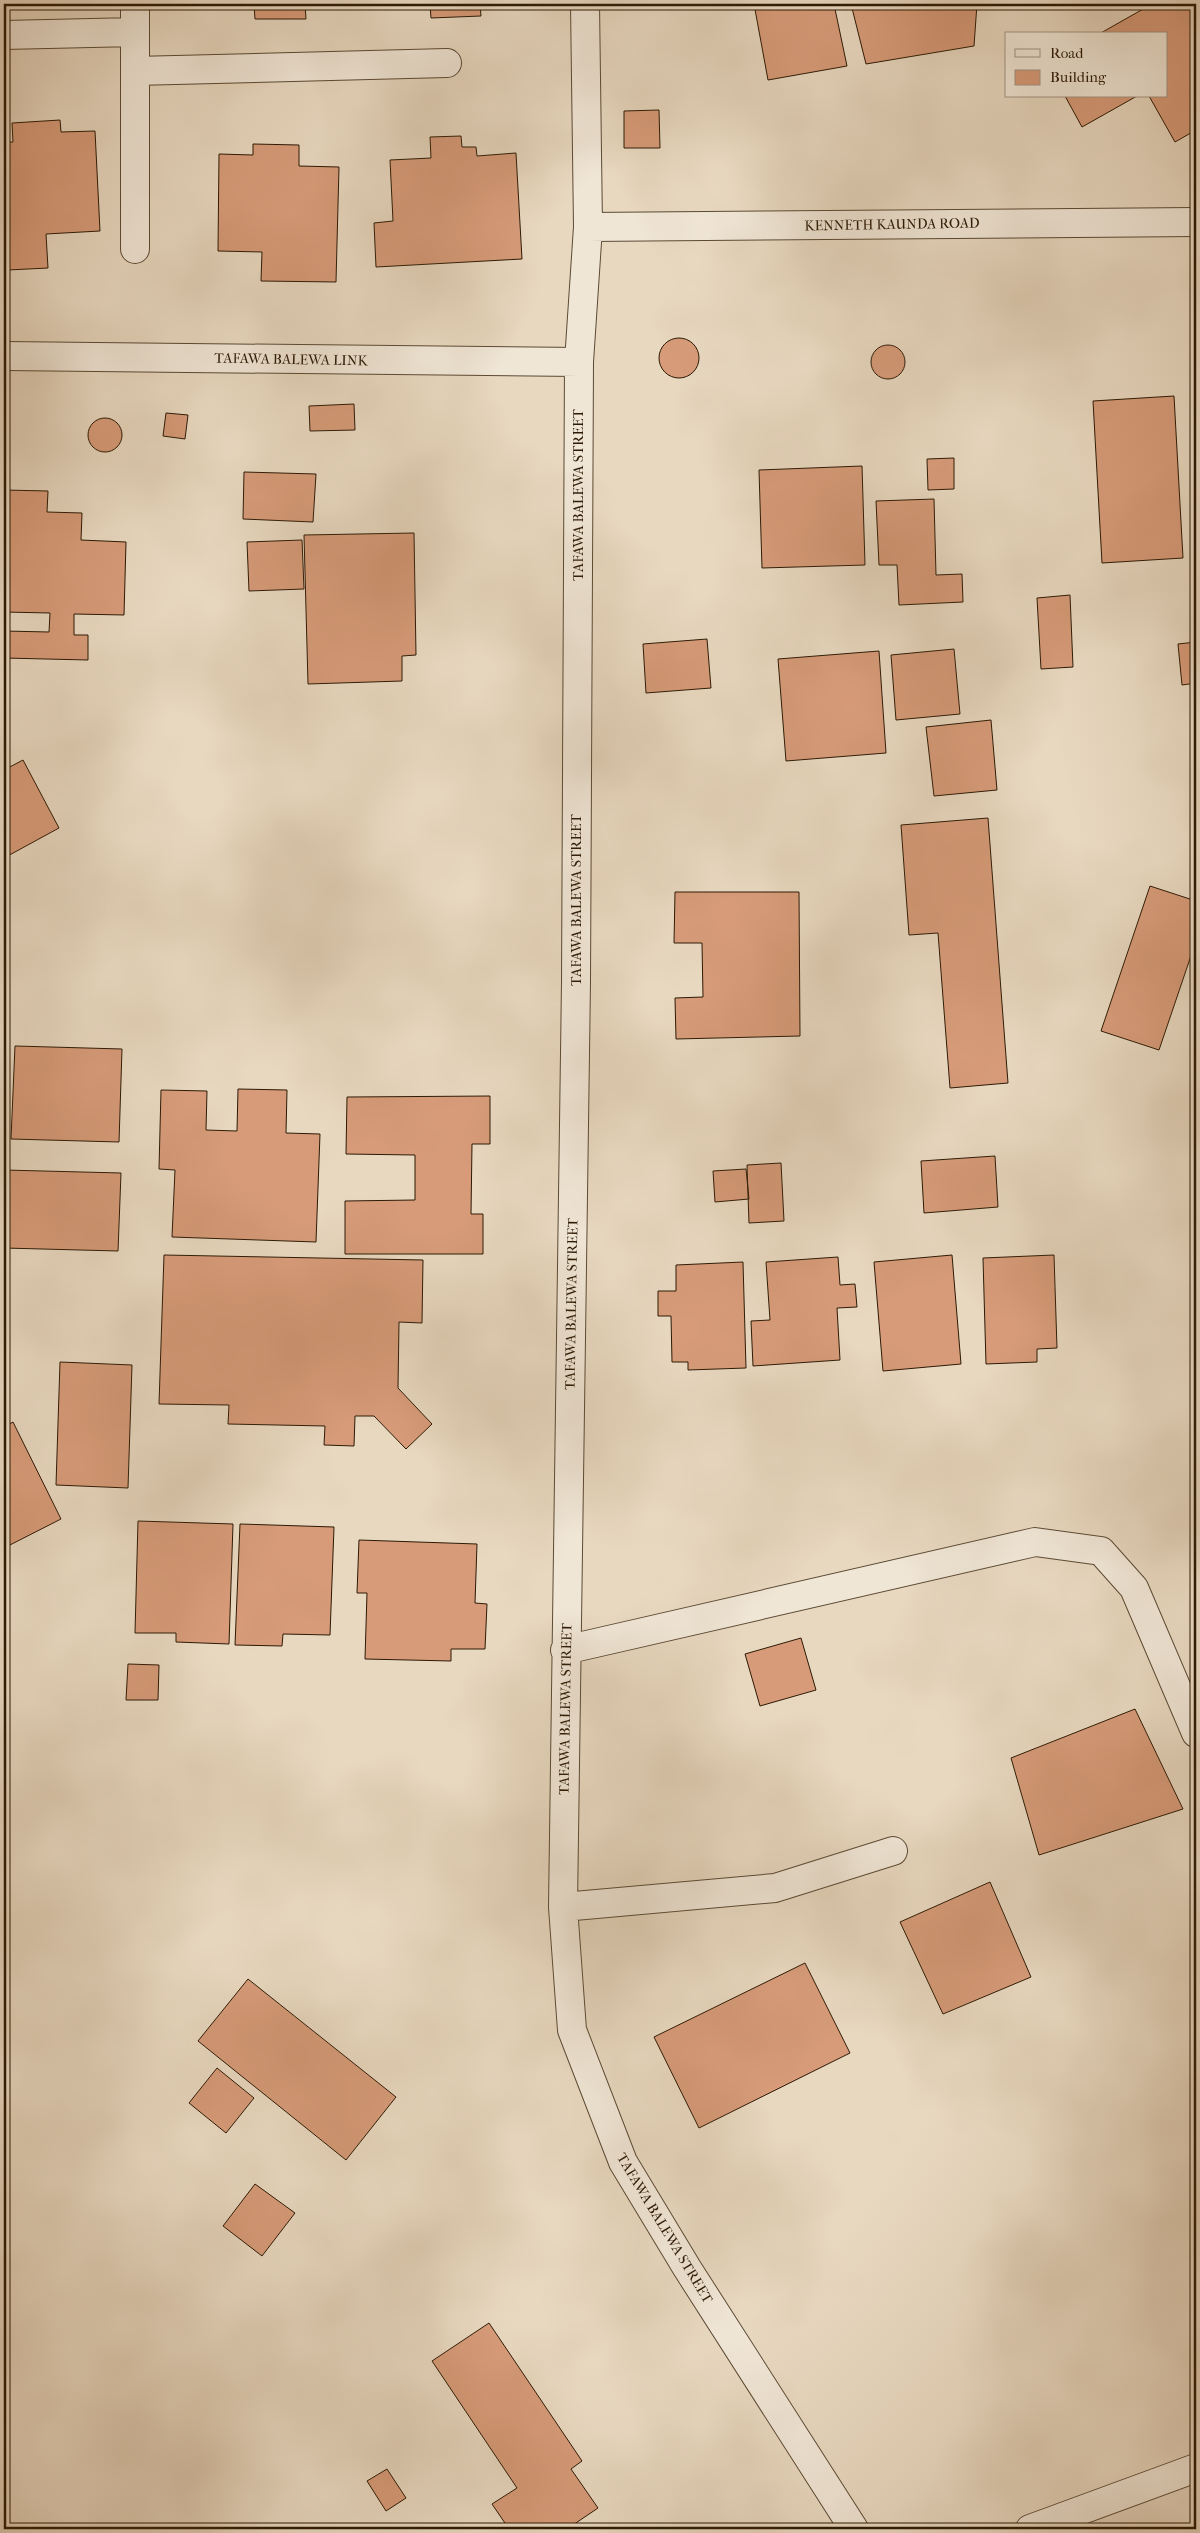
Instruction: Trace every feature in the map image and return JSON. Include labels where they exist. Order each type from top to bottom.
[{"type":"street","points":[[135,4],[135,249]]},
{"type":"street","name":"TAFAWA BALEWA STREET","points":[[585,4],[588,227],[579,362],[576,982],[565,1650],[563,1907],[572,2030],[623,2162],[687,2268],[854,2529]]},
{"type":"street","points":[[4,35],[135,32]]},
{"type":"street","points":[[135,70],[448,64]]},
{"type":"street","name":"KENNETH KAUNDA ROAD","points":[[588,227],[1196,222]]},
{"type":"street","name":"TAFAWA BALEWA LINK","points":[[4,356],[579,362]]},
{"type":"street","points":[[565,1650],[1035,1542],[1091,1549],[1101,1551],[1134,1588],[1196,1733]]},
{"type":"street","points":[[563,1907],[775,1888],[893,1851]]},
{"type":"street","points":[[1030,2529],[1196,2468]]},
{"type":"building","points":[[254,4],[305,4],[306,19],[255,19]]},
{"type":"building","points":[[398,4],[480,4],[481,16],[431,18],[430,5],[398,6]]},
{"type":"building","points":[[754,4],[977,4],[974,46],[866,64],[852,8],[835,9],[847,66],[768,80]]},
{"type":"building","points":[[1152,4],[1196,4],[1194,63],[1196,130],[1175,142],[1150,98],[1168,98],[1168,32],[1103,32]]},
{"type":"building","points":[[1066,98],[1133,98],[1082,127]]},
{"type":"building","points":[[659,110],[660,148],[624,148],[624,111]]},
{"type":"building","points":[[60,120],[61,132],[95,131],[100,231],[46,234],[48,268],[8,270],[7,257],[4,257],[4,142],[13,142],[12,123]]},
{"type":"building","points":[[461,136],[462,147],[476,147],[477,156],[516,153],[522,259],[376,267],[374,223],[393,221],[390,160],[431,158],[430,137]]},
{"type":"building","points":[[253,144],[299,145],[299,166],[339,167],[336,282],[261,281],[262,252],[218,251],[219,154],[253,155]]},
{"type":"building","points":[[683,338],[690,341],[696,347],[699,358],[698,366],[690,375],[683,378],[675,378],[668,375],[660,366],[659,354],[662,347],[671,339]]},
{"type":"building","points":[[888,345],[895,346],[900,350],[904,355],[904,369],[900,374],[895,378],[888,379],[881,378],[876,374],[872,369],[871,362],[872,355],[876,350],[881,346]]},
{"type":"building","points":[[1174,396],[1183,558],[1102,563],[1093,401]]},
{"type":"building","points":[[354,404],[355,430],[310,431],[309,406]]},
{"type":"building","points":[[166,413],[188,415],[185,439],[163,436]]},
{"type":"building","points":[[105,418],[112,419],[117,423],[121,428],[121,442],[117,447],[112,451],[105,452],[98,451],[93,447],[89,442],[88,435],[89,428],[93,423],[98,419]]},
{"type":"building","points":[[954,458],[954,489],[928,490],[927,459]]},
{"type":"building","points":[[862,466],[865,565],[762,568],[759,470]]},
{"type":"building","points":[[244,472],[316,474],[313,522],[243,519]]},
{"type":"building","points":[[4,490],[48,491],[47,512],[82,513],[81,540],[126,542],[124,615],[74,614],[74,635],[88,635],[88,660],[4,658],[4,631],[49,632],[50,613],[4,612]]},
{"type":"building","points":[[934,499],[936,575],[962,574],[963,602],[899,605],[897,565],[879,565],[876,501]]},
{"type":"building","points":[[414,533],[416,655],[402,656],[402,681],[308,684],[304,535]]},
{"type":"building","points":[[302,540],[304,589],[249,591],[247,542]]},
{"type":"building","points":[[1070,595],[1073,667],[1041,669],[1037,598]]},
{"type":"building","points":[[707,639],[711,688],[646,693],[643,644]]},
{"type":"building","points":[[1196,642],[1196,683],[1182,685],[1178,644]]},
{"type":"building","points":[[954,649],[960,714],[896,720],[891,655]]},
{"type":"building","points":[[879,651],[886,753],[786,761],[778,659]]},
{"type":"building","points":[[991,720],[997,790],[934,796],[926,727]]},
{"type":"building","points":[[23,760],[59,828],[4,858],[4,770]]},
{"type":"building","points":[[988,818],[1008,1083],[950,1088],[938,933],[909,935],[901,825]]},
{"type":"building","points":[[1150,886],[1196,901],[1196,941],[1159,1050],[1101,1031]]},
{"type":"building","points":[[675,892],[799,892],[800,1036],[676,1039],[675,998],[703,997],[702,943],[674,943]]},
{"type":"building","points":[[15,1046],[122,1049],[119,1142],[11,1139]]},
{"type":"building","points":[[238,1089],[287,1090],[286,1133],[320,1134],[316,1242],[172,1237],[175,1170],[159,1169],[161,1090],[207,1091],[206,1130],[237,1131]]},
{"type":"building","points":[[490,1096],[490,1144],[472,1144],[471,1214],[483,1214],[483,1254],[345,1254],[345,1201],[415,1200],[415,1155],[346,1154],[347,1097]]},
{"type":"building","points":[[995,1156],[998,1207],[924,1213],[921,1161]]},
{"type":"building","points":[[781,1163],[784,1221],[749,1223],[747,1165]]},
{"type":"building","points":[[746,1169],[749,1199],[715,1202],[713,1171]]},
{"type":"building","points":[[4,1170],[121,1173],[118,1251],[4,1248]]},
{"type":"building","points":[[164,1255],[423,1260],[422,1323],[399,1322],[398,1388],[432,1424],[406,1449],[374,1416],[355,1416],[354,1446],[324,1445],[325,1426],[228,1424],[229,1405],[159,1404]]},
{"type":"building","points":[[952,1255],[961,1364],[883,1371],[874,1262]]},
{"type":"building","points":[[1054,1255],[1057,1348],[1037,1349],[1037,1362],[986,1364],[983,1258]]},
{"type":"building","points":[[838,1257],[840,1285],[855,1284],[857,1307],[837,1308],[840,1360],[753,1366],[751,1321],[770,1320],[766,1262]]},
{"type":"building","points":[[743,1262],[746,1368],[688,1370],[688,1362],[672,1362],[671,1316],[658,1316],[658,1291],[676,1291],[676,1265]]},
{"type":"building","points":[[60,1362],[132,1365],[128,1488],[56,1485]]},
{"type":"building","points":[[13,1422],[61,1519],[4,1548],[4,1427]]},
{"type":"building","points":[[138,1521],[233,1524],[229,1644],[176,1642],[176,1633],[135,1633]]},
{"type":"building","points":[[240,1524],[334,1527],[330,1635],[283,1634],[282,1646],[235,1645]]},
{"type":"building","points":[[359,1540],[477,1544],[475,1603],[487,1604],[485,1649],[451,1649],[451,1661],[365,1659],[367,1593],[357,1593]]},
{"type":"building","points":[[801,1638],[816,1690],[760,1706],[745,1654]]},
{"type":"building","points":[[128,1664],[159,1665],[158,1700],[126,1700]]},
{"type":"building","points":[[1135,1709],[1183,1809],[1039,1855],[1011,1758]]},
{"type":"building","points":[[990,1882],[1031,1977],[943,2014],[900,1922]]},
{"type":"building","points":[[805,1963],[850,2053],[699,2128],[654,2037]]},
{"type":"building","points":[[248,1979],[396,2097],[346,2160],[198,2041]]},
{"type":"building","points":[[217,2068],[254,2098],[226,2133],[189,2103]]},
{"type":"building","points":[[255,2184],[295,2213],[262,2256],[223,2226]]},
{"type":"building","points":[[489,2323],[582,2461],[571,2469],[598,2508],[567,2529],[509,2529],[492,2504],[517,2488],[432,2361]]},
{"type":"building","points":[[387,2469],[406,2498],[386,2511],[367,2481]]}]
